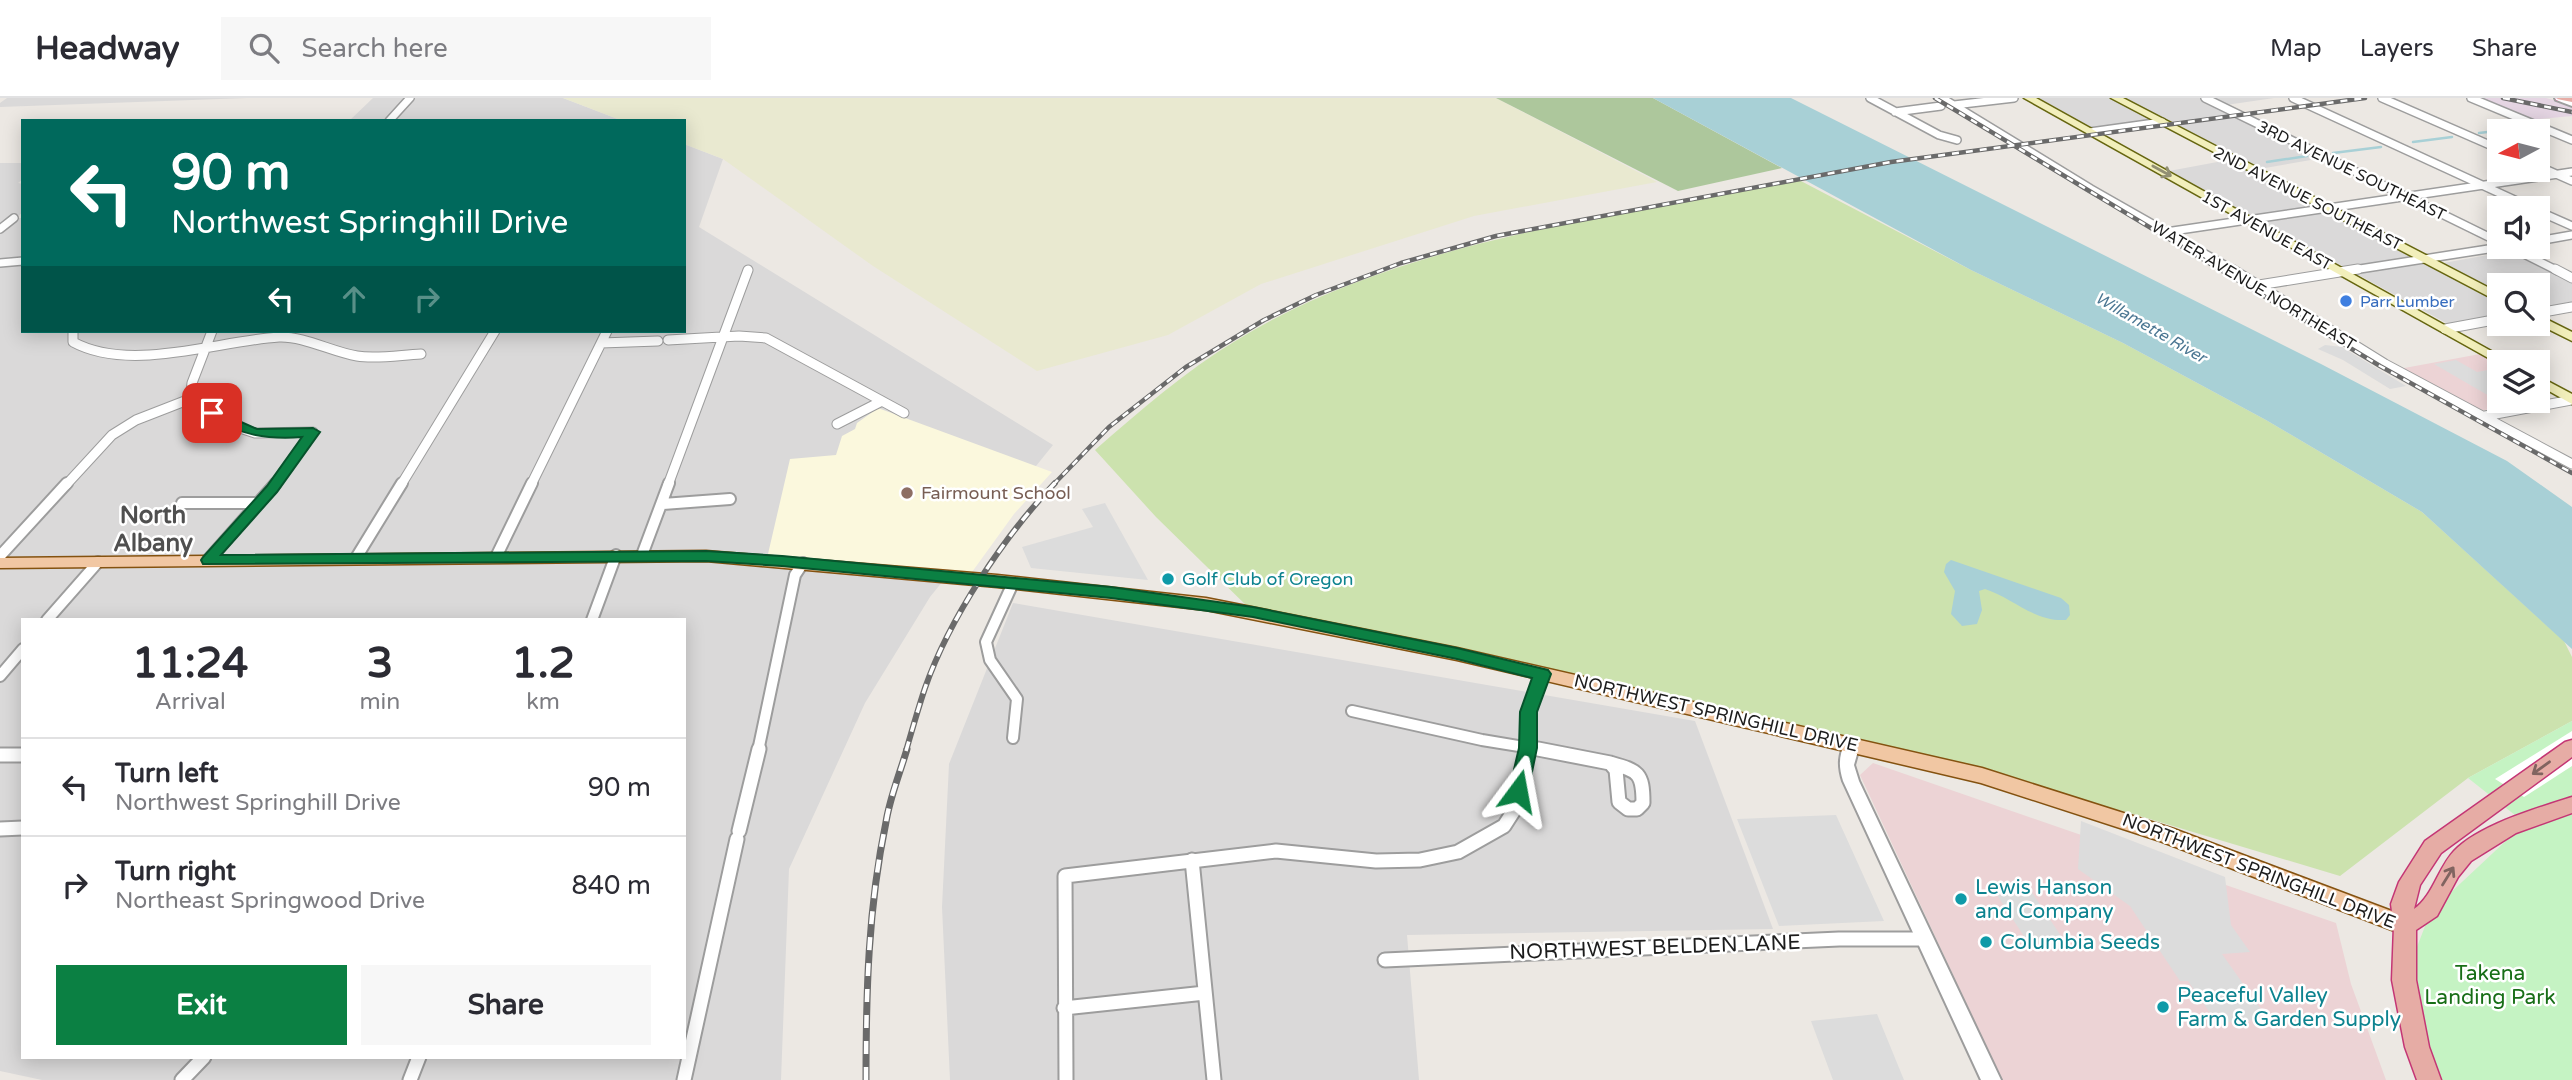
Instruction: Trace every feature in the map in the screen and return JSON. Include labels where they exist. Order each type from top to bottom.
[{"type":"highway","points":[[2429,1080],[2408,1013],[2404,980],[2402,904],[2410,882],[2427,854],[2449,833],[2572,747]]},
{"type":"highway","points":[[2404,926],[2428,910],[2450,871],[2463,855],[2509,827],[2572,805]]},
{"type":"main road","name":"1ST AVENUE EAST","points":[[2029,98],[2487,352]]},
{"type":"main road","name":"2ND AVENUE SOUTHEAST","points":[[2116,98],[2487,292]]},
{"type":"main road","points":[[2550,325],[2572,337]]},
{"type":"main road","points":[[2550,387],[2572,400]]},
{"type":"main road","name":"NORTHWEST SPRINGHILL DRIVE","points":[[0,563],[642,555],[803,563],[1150,597],[1253,612],[1622,690],[1993,779],[2112,816],[2404,926]]},
{"type":"street","points":[[391,119],[410,98]]},
{"type":"street","points":[[1870,98],[1939,135],[1957,140]]},
{"type":"street","points":[[1953,105],[2014,98]]},
{"type":"street","name":"3RD AVENUE SOUTHEAST","points":[[2205,98],[2487,236]]},
{"type":"street","points":[[2293,98],[2505,196]]},
{"type":"street","points":[[2382,98],[2487,144]]},
{"type":"street","points":[[2471,98],[2572,140]]},
{"type":"street","points":[[1894,112],[1942,102]]},
{"type":"street","name":"WATER AVENUE NORTHEAST","points":[[1942,102],[1953,105],[2259,285],[2385,364],[2572,464]]},
{"type":"street","points":[[2090,132],[2162,122]]},
{"type":"street","points":[[2550,171],[2572,181]]},
{"type":"street","points":[[2166,232],[2572,172]]},
{"type":"street","points":[[2550,216],[2572,226]]},
{"type":"street","points":[[0,229],[14,218]]},
{"type":"street","points":[[2550,238],[2572,235]]},
{"type":"street","points":[[2259,285],[2487,249]]},
{"type":"street","points":[[2534,259],[2572,278]]},
{"type":"street","points":[[0,263],[21,261]]},
{"type":"street","points":[[642,555],[748,270]]},
{"type":"street","points":[[2550,311],[2572,307]]},
{"type":"street","points":[[2445,329],[2487,321]]},
{"type":"street","points":[[73,333],[72,337],[79,346],[108,354],[144,354],[286,334],[358,356],[422,354]]},
{"type":"street","points":[[190,399],[192,383],[211,333]]},
{"type":"street","points":[[356,558],[494,333]]},
{"type":"street","points":[[496,557],[606,333]]},
{"type":"street","points":[[601,343],[759,337],[771,340],[904,413]]},
{"type":"street","points":[[190,399],[244,430],[265,435],[313,432],[259,503],[208,560]]},
{"type":"street","points":[[0,556],[112,435],[136,420],[190,399]]},
{"type":"street","points":[[2485,416],[2572,400]]},
{"type":"street","points":[[837,424],[881,401]]},
{"type":"street","points":[[663,504],[730,499]]},
{"type":"street","points":[[182,503],[259,503]]},
{"type":"street","points":[[593,618],[616,555]]},
{"type":"street","points":[[49,618],[98,562]]},
{"type":"street","points":[[684,1080],[761,740],[795,575],[803,563]]},
{"type":"street","points":[[1013,583],[986,642],[990,660],[1017,699],[1013,738]]},
{"type":"street","points":[[0,676],[21,651]]},
{"type":"street","points":[[1066,1080],[1065,876],[1276,851],[1376,861],[1420,860],[1458,852],[1504,826],[1513,812],[1528,748],[1528,712],[1542,674]]},
{"type":"street","points":[[1352,711],[1482,740],[1610,763]]},
{"type":"street","points":[[1852,744],[1846,765],[1851,781],[1991,1080]]},
{"type":"street","points":[[0,755],[21,755]]},
{"type":"street","points":[[0,829],[21,828]]},
{"type":"street","points":[[1192,860],[1213,1080]]},
{"type":"street","name":"NORTHWEST BELDEN LANE","points":[[1385,960],[1531,951],[1839,939],[1925,939]]},
{"type":"street","points":[[1065,1008],[1205,993]]},
{"type":"street","points":[[182,1080],[202,1059]]},
{"type":"street","points":[[410,1080],[418,1059]]},
{"type":"shaded area","points":[[7,98],[247,98],[0,107],[0,103]]},
{"type":"shaded area","points":[[373,98],[563,98],[618,119],[351,119]]},
{"type":"shaded area","points":[[2039,98],[2274,98],[2226,105],[2334,156],[2248,171],[2427,266],[2487,255],[2487,259],[2526,259],[2572,282],[2572,302],[2550,306],[2550,273],[2487,273],[2487,317],[2448,324],[2169,171],[2228,160],[2150,121],[2094,129]]},
{"type":"shaded area","points":[[2478,98],[2546,98],[2572,105],[2572,116],[2529,119]]},
{"type":"shaded area","points":[[686,145],[723,159],[699,227],[1053,445],[930,597],[865,703],[789,869],[781,1080],[42,1080],[0,1071],[0,163],[21,163],[21,181],[18,183],[21,184],[21,214],[16,218],[21,218],[21,333],[686,333]]},
{"type":"shaded area","points":[[2325,345],[2342,347],[2406,386],[2390,389],[2343,360],[2318,349]]},
{"type":"shaded area","points":[[2480,354],[2487,358],[2487,410],[2479,411],[2399,369]]},
{"type":"shaded area","points":[[2456,360],[2477,372],[2487,370],[2487,395],[2434,364]]},
{"type":"shaded area","name":"Fairmount School","points":[[878,408],[1052,472],[1014,514],[972,572],[768,554],[790,459],[836,455],[842,436],[855,429],[857,423]]},
{"type":"shaded area","points":[[1105,503],[1148,580],[1031,568],[1022,547],[1093,527],[1082,509]]},
{"type":"shaded area","points":[[1013,603],[1695,721],[1773,929],[1407,935],[1419,1080],[950,1080],[942,907],[949,764]]},
{"type":"shaded area","points":[[1873,763],[2336,923],[2351,984],[2386,1080],[2002,1080],[1860,775]]},
{"type":"shaded area","points":[[1836,815],[1884,921],[1779,926],[1737,819]]},
{"type":"shaded area","points":[[2081,821],[2225,877],[2231,925],[2250,952],[2222,954],[2268,1019],[2217,1023],[2188,981],[2180,981],[2130,906],[2078,869]]},
{"type":"shaded area","points":[[2031,891],[2063,939],[2029,944],[1997,895]]},
{"type":"shaded area","points":[[1877,1014],[1904,1080],[1833,1080],[1811,1021]]},
{"type":"green space","points":[[563,98],[1496,98],[1657,182],[1474,216],[1261,284],[1168,335],[1037,371],[873,266],[723,159],[686,145],[686,119],[618,119]]},
{"type":"green space","points":[[1496,98],[1653,98],[1782,168],[1678,191]]},
{"type":"green space","points":[[1799,180],[1971,270],[2123,343],[2266,420],[2422,512],[2564,641],[2572,657],[2572,721],[2468,778],[2340,876],[2123,811],[1915,760],[1253,612],[1156,517],[1095,450],[1163,392],[1218,352],[1300,306],[1367,278],[1437,255],[1509,236]]},
{"type":"green space","name":"Takena Landing Park","points":[[2572,721],[2572,1080],[2430,1080],[2404,980],[2431,911],[2525,823],[2468,778]]},
{"type":"water","name":"Willamette River","points":[[1653,98],[1791,98],[2321,364],[2507,461],[2572,507],[2572,649],[2422,512],[2266,420],[2123,343],[1971,270]]},
{"type":"water","points":[[1951,560],[2061,598],[2069,605],[2070,615],[2066,620],[2044,617],[1985,589],[1979,591],[1982,610],[1977,624],[1962,626],[1951,614],[1955,591],[1944,572],[1946,564]]},
{"type":"pier","points":[[2572,731],[2572,766],[2524,797],[2495,779]]},
{"type":"waterway","points":[[2479,133],[2487,132]]},
{"type":"waterway","points":[[2413,142],[2452,137]]},
{"type":"waterway","points":[[2333,153],[2381,147]]},
{"type":"waterway","points":[[2267,162],[2307,156]]},
{"type":"railway","points":[[1935,98],[2014,145]]},
{"type":"railway","points":[[2014,145],[2365,98]]},
{"type":"railway","points":[[2503,98],[2572,112]]},
{"type":"railway","points":[[1053,485],[1109,427],[1186,367],[1264,320],[1316,295],[1401,263],[1496,236],[1891,162],[2014,145]]},
{"type":"railway","points":[[2014,145],[2380,366],[2572,473]]},
{"type":"railway","points":[[906,751],[935,662],[963,607],[998,553],[1055,483]]},
{"type":"railway","points":[[866,1080],[868,983],[875,886],[888,813],[907,749]]},
{"type":"place","name":"Parr Lumber","points":[[2346,301]]},
{"type":"place","name":"Fairmount School","points":[[907,493]]},
{"type":"place","name":"Golf Club of Oregon","points":[[1168,579]]},
{"type":"place","name":"Lewis Hanson and Company","points":[[1961,899]]},
{"type":"place","name":"Columbia Seeds","points":[[1986,942]]},
{"type":"place","name":"Peaceful Valley Farm & Garden Supply","points":[[2163,1007]]},
{"type":"district","name":"North Albany","points":[[153,529]]},
{"type":"route","points":[[212,413],[234,426],[265,435],[313,432],[272,489],[208,560],[706,556],[1111,593],[1253,612],[1457,653],[1542,674],[1528,712],[1528,748],[1518,791]]}]
